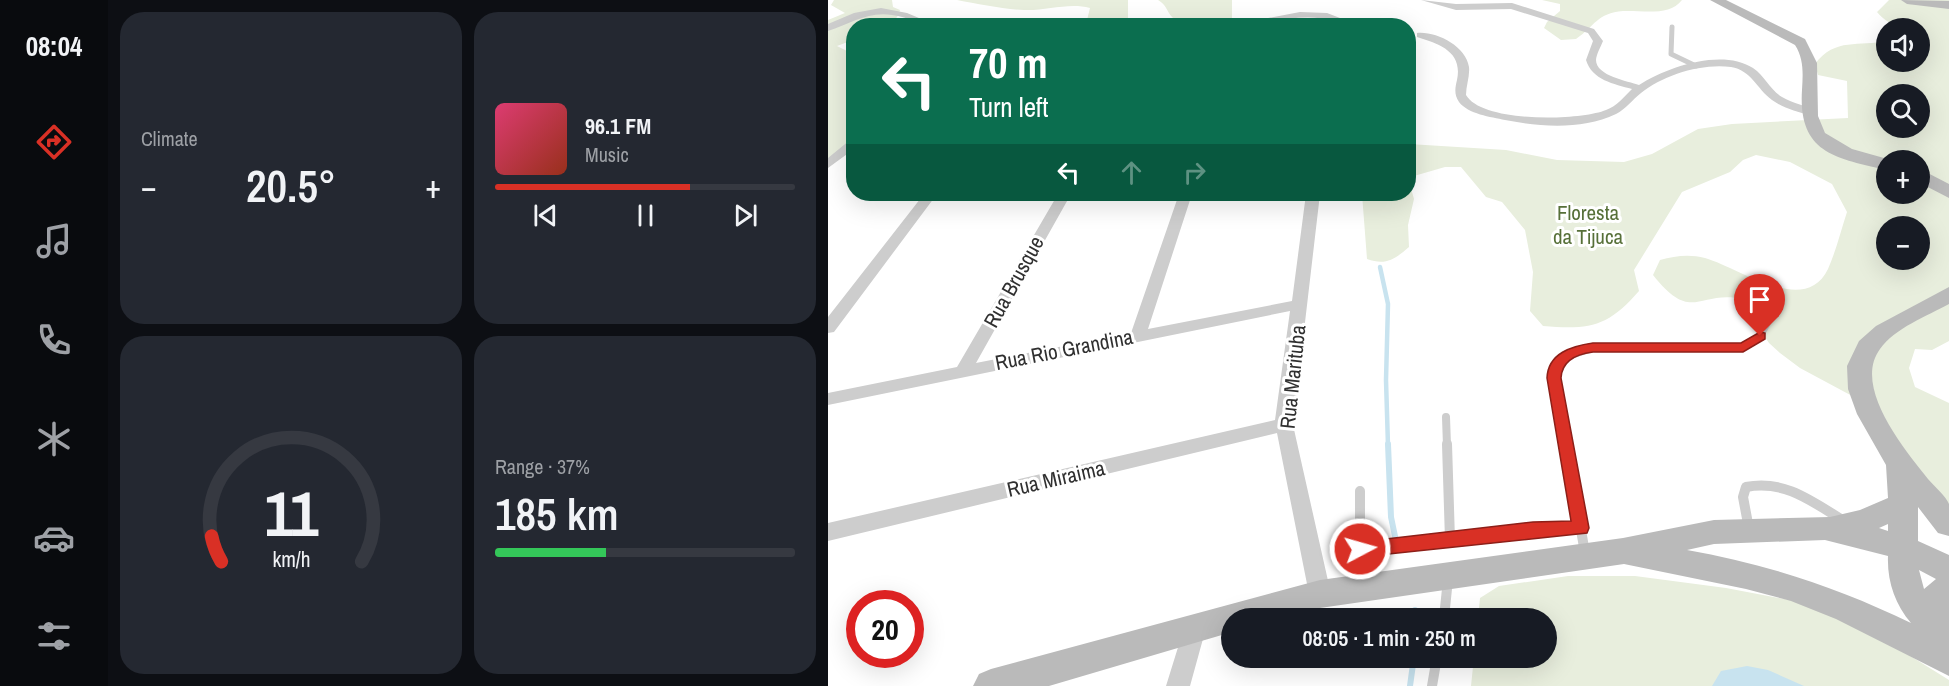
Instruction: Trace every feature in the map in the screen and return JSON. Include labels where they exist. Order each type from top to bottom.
[{"type":"main road","points":[[1716,0],[1783,32],[1804,47],[1810,64],[1810,112],[1813,127],[1823,140],[1846,152],[1876,162]]},
{"type":"main road","points":[[1907,0],[1949,5]]},
{"type":"main road","points":[[1930,181],[1949,192]]},
{"type":"main road","points":[[1949,294],[1882,334],[1868,345],[1859,360],[1862,395],[1900,466],[1949,524]]},
{"type":"main road","points":[[1900,466],[1903,504],[1902,548],[1906,589],[1940,633]]},
{"type":"main road","points":[[1623,551],[1703,534],[1749,529],[1838,526],[1903,504]]},
{"type":"main road","points":[[1838,526],[1902,548],[1949,570]]},
{"type":"main road","points":[[996,686],[1320,594],[1449,576],[1583,542],[1722,568],[1804,591],[1846,608],[1949,660]]},
{"type":"main road","points":[[1940,633],[1932,604],[1940,593],[1949,588]]},
{"type":"street","points":[[1425,0],[1456,7],[1512,6],[1591,31],[1598,41],[1591,60],[1595,70],[1639,88]]},
{"type":"street","points":[[848,18],[854,15],[892,10],[913,18]]},
{"type":"street","points":[[1275,18],[1290,18]]},
{"type":"street","points":[[828,28],[846,19]]},
{"type":"street","points":[[1419,35],[1448,45],[1460,56],[1465,69],[1459,93],[1461,98],[1475,108],[1488,112],[1552,122],[1580,120],[1613,112],[1639,88],[1696,66],[1719,63],[1743,67],[1758,75],[1776,97],[1810,112]]},
{"type":"street","points":[[828,164],[846,149]]},
{"type":"street","points":[[830,324],[925,201]]},
{"type":"street","name":"Rua Brusque","points":[[964,370],[1060,201]]},
{"type":"street","points":[[1138,335],[1183,201]]},
{"type":"street","name":"Rua Marituba","points":[[1312,201],[1284,425],[1320,594]]},
{"type":"street","name":"Rua Rio Grandina","points":[[828,399],[1301,304]]},
{"type":"street","name":"Rua Miraima","points":[[828,532],[1284,425]]},
{"type":"street","points":[[1178,686],[1195,628]]},
{"type":"lane","points":[[1672,27],[1671,54],[1696,66]]},
{"type":"lane","points":[[1360,549],[1533,530],[1583,542],[1554,378],[1554,369],[1560,359],[1579,349],[1593,348],[1743,347],[1760,336],[1780,298]]},
{"type":"lane","points":[[1446,417],[1450,540]]},
{"type":"lane","points":[[1749,529],[1743,497],[1746,487],[1756,484],[1792,490],[1838,526]]},
{"type":"lane","points":[[1360,491],[1360,549],[1366,588]]},
{"type":"lane","points":[[1445,608],[1449,576]]},
{"type":"lane","points":[[1432,686],[1435,668]]},
{"type":"green space","points":[[834,0],[892,0],[893,7],[900,10],[896,18],[846,18],[846,43],[837,46],[846,50],[846,147],[828,162],[828,20],[845,13],[831,5]]},
{"type":"green space","points":[[957,0],[1128,0],[1128,18],[1088,18],[1090,8],[1082,6],[1024,10]]},
{"type":"green space","points":[[1158,0],[1232,0],[1232,18],[1173,18]]},
{"type":"green space","points":[[1542,0],[1682,0],[1677,5],[1663,11],[1623,11],[1607,14],[1576,39],[1561,40],[1544,28],[1547,22],[1560,11],[1560,4]]},
{"type":"green space","name":"Floresta da Tijuca","points":[[1889,0],[1949,0],[1949,341],[1932,350],[1915,349],[1909,368],[1915,387],[1949,403],[1949,507],[1896,441],[1882,412],[1800,368],[1780,353],[1769,343],[1753,319],[1744,299],[1728,297],[1687,302],[1666,290],[1653,275],[1660,260],[1693,256],[1705,258],[1753,279],[1788,289],[1804,289],[1818,283],[1831,262],[1847,212],[1832,184],[1790,162],[1756,155],[1743,160],[1730,172],[1682,192],[1634,270],[1639,291],[1607,319],[1597,324],[1573,327],[1543,326],[1530,311],[1533,272],[1525,230],[1502,202],[1486,197],[1461,167],[1445,167],[1416,175],[1416,144],[1506,150],[1557,160],[1624,162],[1652,154],[1698,129],[1732,124],[1848,118],[1847,81],[1818,75],[1815,64],[1831,50],[1848,45],[1876,43],[1876,72],[1930,72],[1930,18],[1884,18],[1877,12]]},
{"type":"green space","name":"Floresta da Tijuca","points":[[1363,201],[1414,201],[1408,225],[1409,247],[1390,260],[1367,259]]},
{"type":"green space","points":[[1568,576],[1635,576],[1726,588],[1800,602],[1883,639],[1949,680],[1949,686],[1471,686],[1473,668],[1557,668],[1557,608],[1479,608],[1480,598],[1499,586]]},
{"type":"water","points":[[1747,666],[1768,670],[1804,686],[1712,686],[1721,671]]},
{"type":"waterway","points":[[1380,267],[1388,304],[1386,380],[1388,446]]},
{"type":"waterway","points":[[1388,444],[1391,517],[1396,541]]},
{"type":"waterway","points":[[1410,686],[1412,668]]},
{"type":"route","points":[[1360,549],[1533,530],[1581,528],[1554,378],[1554,369],[1560,359],[1579,349],[1593,348],[1728,349],[1753,343],[1760,336]]}]
